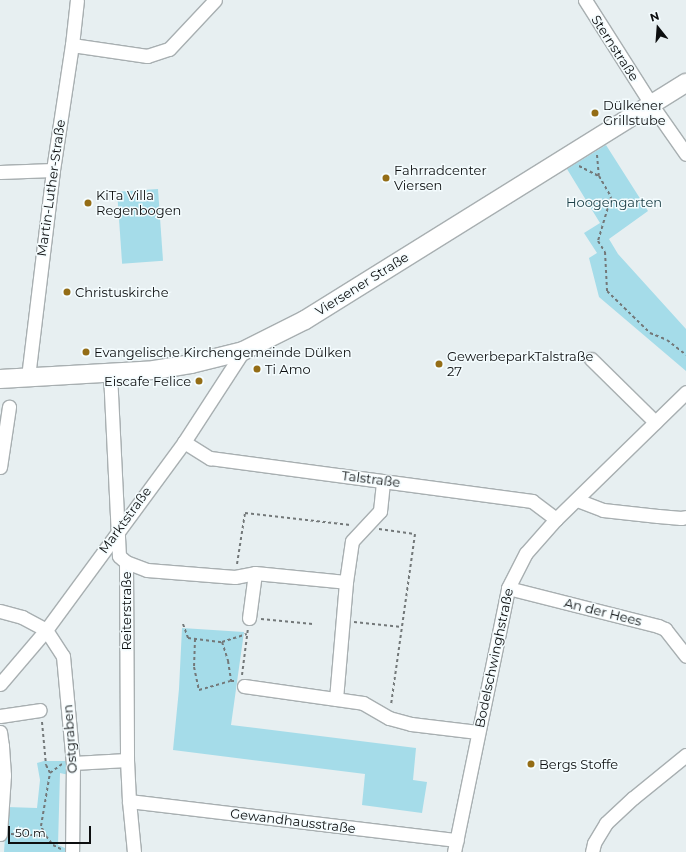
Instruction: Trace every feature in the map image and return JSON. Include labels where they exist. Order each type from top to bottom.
[{"type":"main road","name":"Viersener Straße","points":[[0,379],[154,370],[191,364],[243,351],[305,320],[566,156],[686,83]]},
{"type":"street","name":"Martin-Luther-Straße","points":[[28,377],[53,170],[72,45],[76,0]]},
{"type":"street","points":[[72,45],[147,56],[169,49],[215,0]]},
{"type":"street","name":"Sternstraße","points":[[585,0],[651,104],[686,154]]},
{"type":"street","points":[[0,172],[53,170]]},
{"type":"street","name":"Marktstraße","points":[[0,684],[46,630],[117,530],[184,442],[243,351]]},
{"type":"street","points":[[591,359],[655,422]]},
{"type":"street","name":"Reiterstraße","points":[[110,373],[119,556],[126,562],[128,802],[134,852]]},
{"type":"street","name":"Bodelschwinghstraße","points":[[455,846],[508,588],[526,553],[556,519],[686,392]]},
{"type":"street","points":[[0,467],[9,407]]},
{"type":"street","name":"Talstraße","points":[[184,442],[210,458],[532,500],[556,519]]},
{"type":"street","points":[[336,699],[346,582],[352,541],[380,511],[383,481]]},
{"type":"street","points":[[577,500],[603,510],[681,518],[686,517]]},
{"type":"street","points":[[126,562],[147,570],[235,577],[255,573],[346,582]]},
{"type":"street","points":[[249,618],[255,573]]},
{"type":"street","name":"An der Hees","points":[[508,588],[658,626],[665,629],[686,656]]},
{"type":"street","points":[[0,611],[22,617],[46,630]]},
{"type":"street","name":"Ostgraben","points":[[46,630],[63,656],[73,763],[72,852]]},
{"type":"street","points":[[244,686],[363,703],[389,718],[411,724],[478,732]]},
{"type":"street","points":[[0,716],[40,710]]},
{"type":"street","points":[[0,732],[4,775],[0,833]]},
{"type":"street","points":[[592,852],[594,843],[606,823],[633,798],[686,755]]},
{"type":"street","points":[[73,763],[127,760]]},
{"type":"street","name":"Gewandhausstraße","points":[[128,802],[455,846]]},
{"type":"path","points":[[592,141],[597,152],[599,176],[611,198],[598,241],[605,252],[607,292],[650,334],[667,340],[686,354]]},
{"type":"path","points":[[566,156],[576,165],[599,176]]},
{"type":"path","points":[[244,686],[242,674],[249,618],[313,624]]},
{"type":"path","points":[[343,620],[402,628]]},
{"type":"path","points":[[183,624],[188,638],[222,642],[247,634]]},
{"type":"path","points":[[195,639],[194,667],[199,690],[231,681],[236,681],[244,686]]},
{"type":"path","points":[[222,642],[228,661],[231,681]]},
{"type":"path","points":[[40,710],[46,765],[50,773],[41,826],[46,836],[54,845],[65,852]]},
{"type":"path","points":[[50,773],[63,762],[73,763]]},
{"type":"path","points":[[0,833],[46,836]]},
{"type":"green space","name":"Hoogengarten","points":[[606,145],[648,211],[609,239],[618,254],[686,329],[686,371],[599,297],[589,258],[597,253],[584,233],[600,223],[567,169]]},
{"type":"green space","points":[[158,189],[163,261],[122,264],[117,192]]},
{"type":"green space","points":[[182,628],[244,632],[231,725],[416,748],[413,780],[427,782],[422,813],[362,805],[365,774],[173,750],[179,689]]},
{"type":"green space","points":[[44,761],[69,761],[69,775],[60,773],[58,845],[65,848],[65,852],[4,852],[7,807],[37,808],[40,780],[37,763]]},
{"type":"place","name":"Dülkener Grillstube","points":[[595,113]]},
{"type":"place","name":"Fahrradcenter Viersen","points":[[386,178]]},
{"type":"place","name":"KiTa Villa Regenbogen","points":[[88,203]]},
{"type":"place","name":"Christuskirche","points":[[67,292]]},
{"type":"place","name":"Evangelische Kirchengemeinde Dülken","points":[[86,352]]},
{"type":"place","name":"GewerbeparkTalstraße 27","points":[[439,364]]},
{"type":"place","name":"Ti Amo","points":[[257,369]]},
{"type":"place","name":"Eiscafe Felice","points":[[199,381]]},
{"type":"place","name":"Bergs Stoffe","points":[[531,764]]}]
